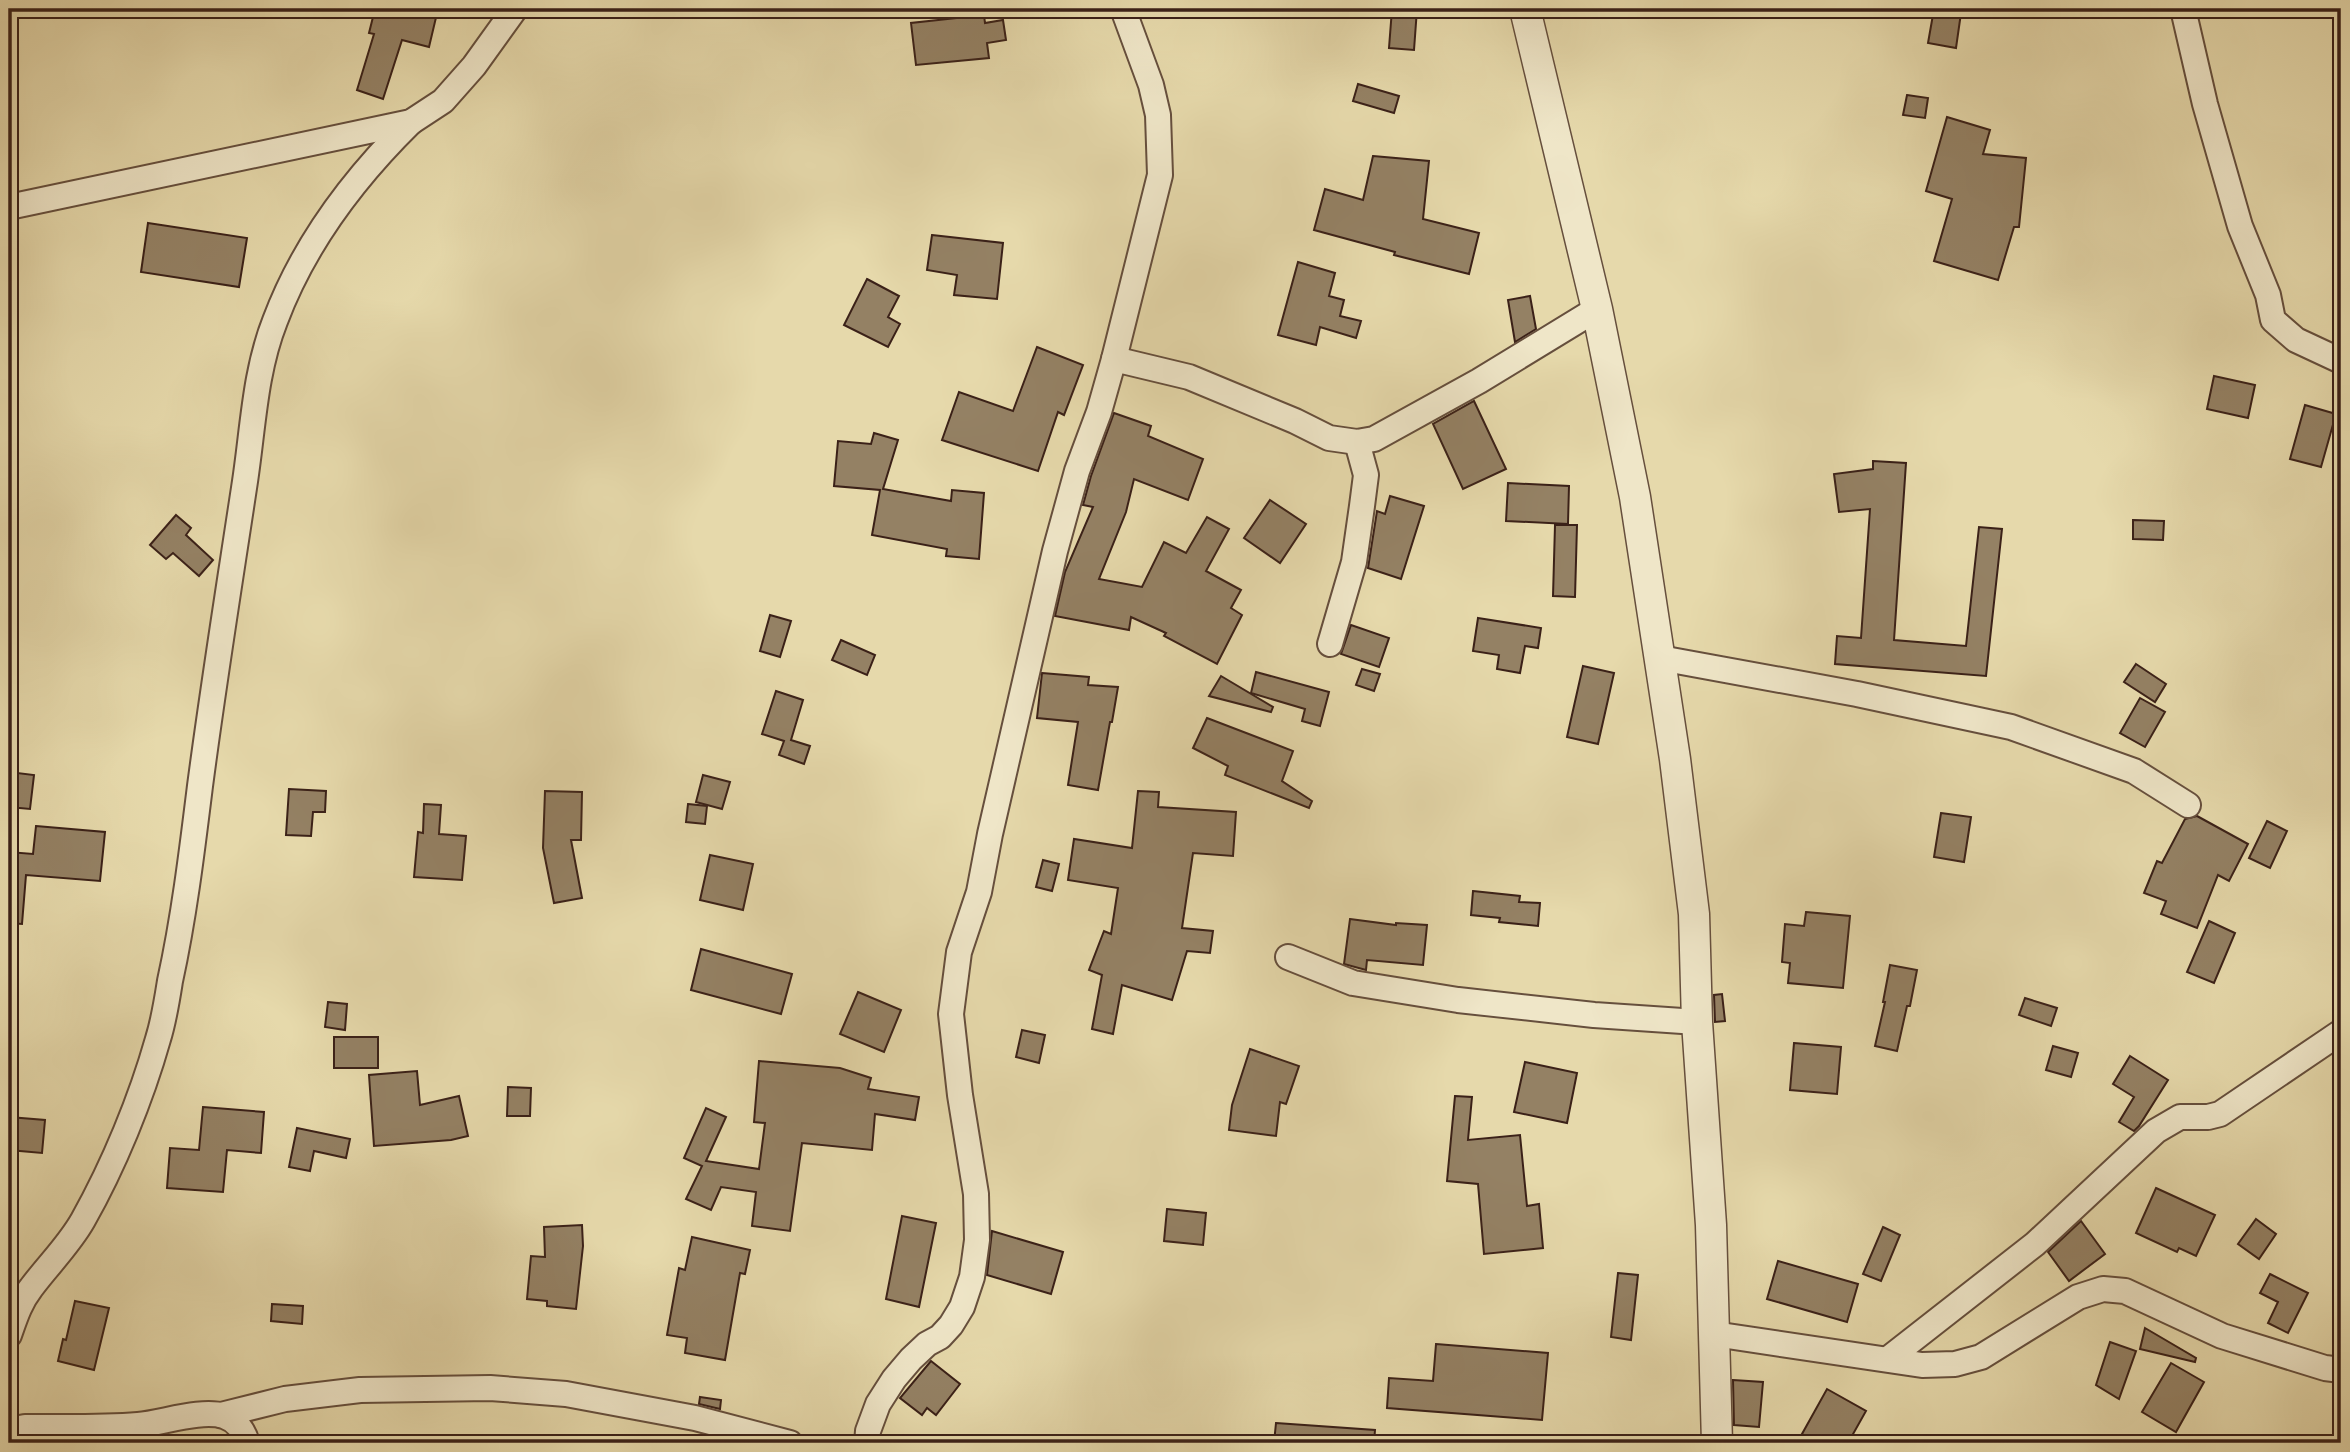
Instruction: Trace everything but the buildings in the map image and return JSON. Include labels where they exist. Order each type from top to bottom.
[{"type":"street","points":[[9,1335],[17,1311],[30,1289],[64,1249],[82,1220],[135,1106],[159,1037],[180,935],[253,413],[262,363],[274,323],[290,285],[312,245],[383,149],[411,122],[443,101],[474,66],[515,9]]},
{"type":"street","points":[[867,1443],[868,1431],[878,1404],[911,1359],[951,1325],[962,1307],[972,1277],[977,1240],[976,1194],[960,1095],[951,1014],[959,952],[979,892],[1055,551],[1077,471],[1114,359],[1160,175],[1158,115],[1151,85],[1123,9]]},
{"type":"street","points":[[1525,9],[1597,309],[1635,497],[1695,914],[1697,1022],[1711,1225],[1717,1443]]},
{"type":"street","points":[[2183,9],[2205,104],[2240,226],[2268,295],[2273,320],[2296,340],[2341,361]]},
{"type":"street","points":[[9,207],[411,122]]},
{"type":"street","points":[[1114,359],[1189,377],[1329,438],[1357,442],[1374,439],[1597,309]]},
{"type":"street","points":[[1330,644],[1354,562],[1362,506],[1366,475],[1357,442]]},
{"type":"street","points":[[1660,658],[1857,694],[2011,727],[2134,771],[2188,805]]},
{"type":"street","points":[[1288,957],[1353,983],[1445,998],[1594,1015],[1697,1022]]},
{"type":"street","points":[[1888,1359],[2035,1244],[2157,1131],[2180,1117],[2220,1114],[2341,1032]]},
{"type":"street","points":[[1714,1334],[1922,1365],[1955,1364],[1981,1357],[2078,1297],[2104,1289],[2125,1291],[2222,1336],[2325,1368],[2341,1370]]},
{"type":"street","points":[[9,1430],[25,1427],[137,1425],[222,1415],[285,1399],[360,1391],[490,1388],[566,1394],[695,1418],[790,1443]]},
{"type":"street","points":[[222,1415],[234,1420],[247,1443]]}]
